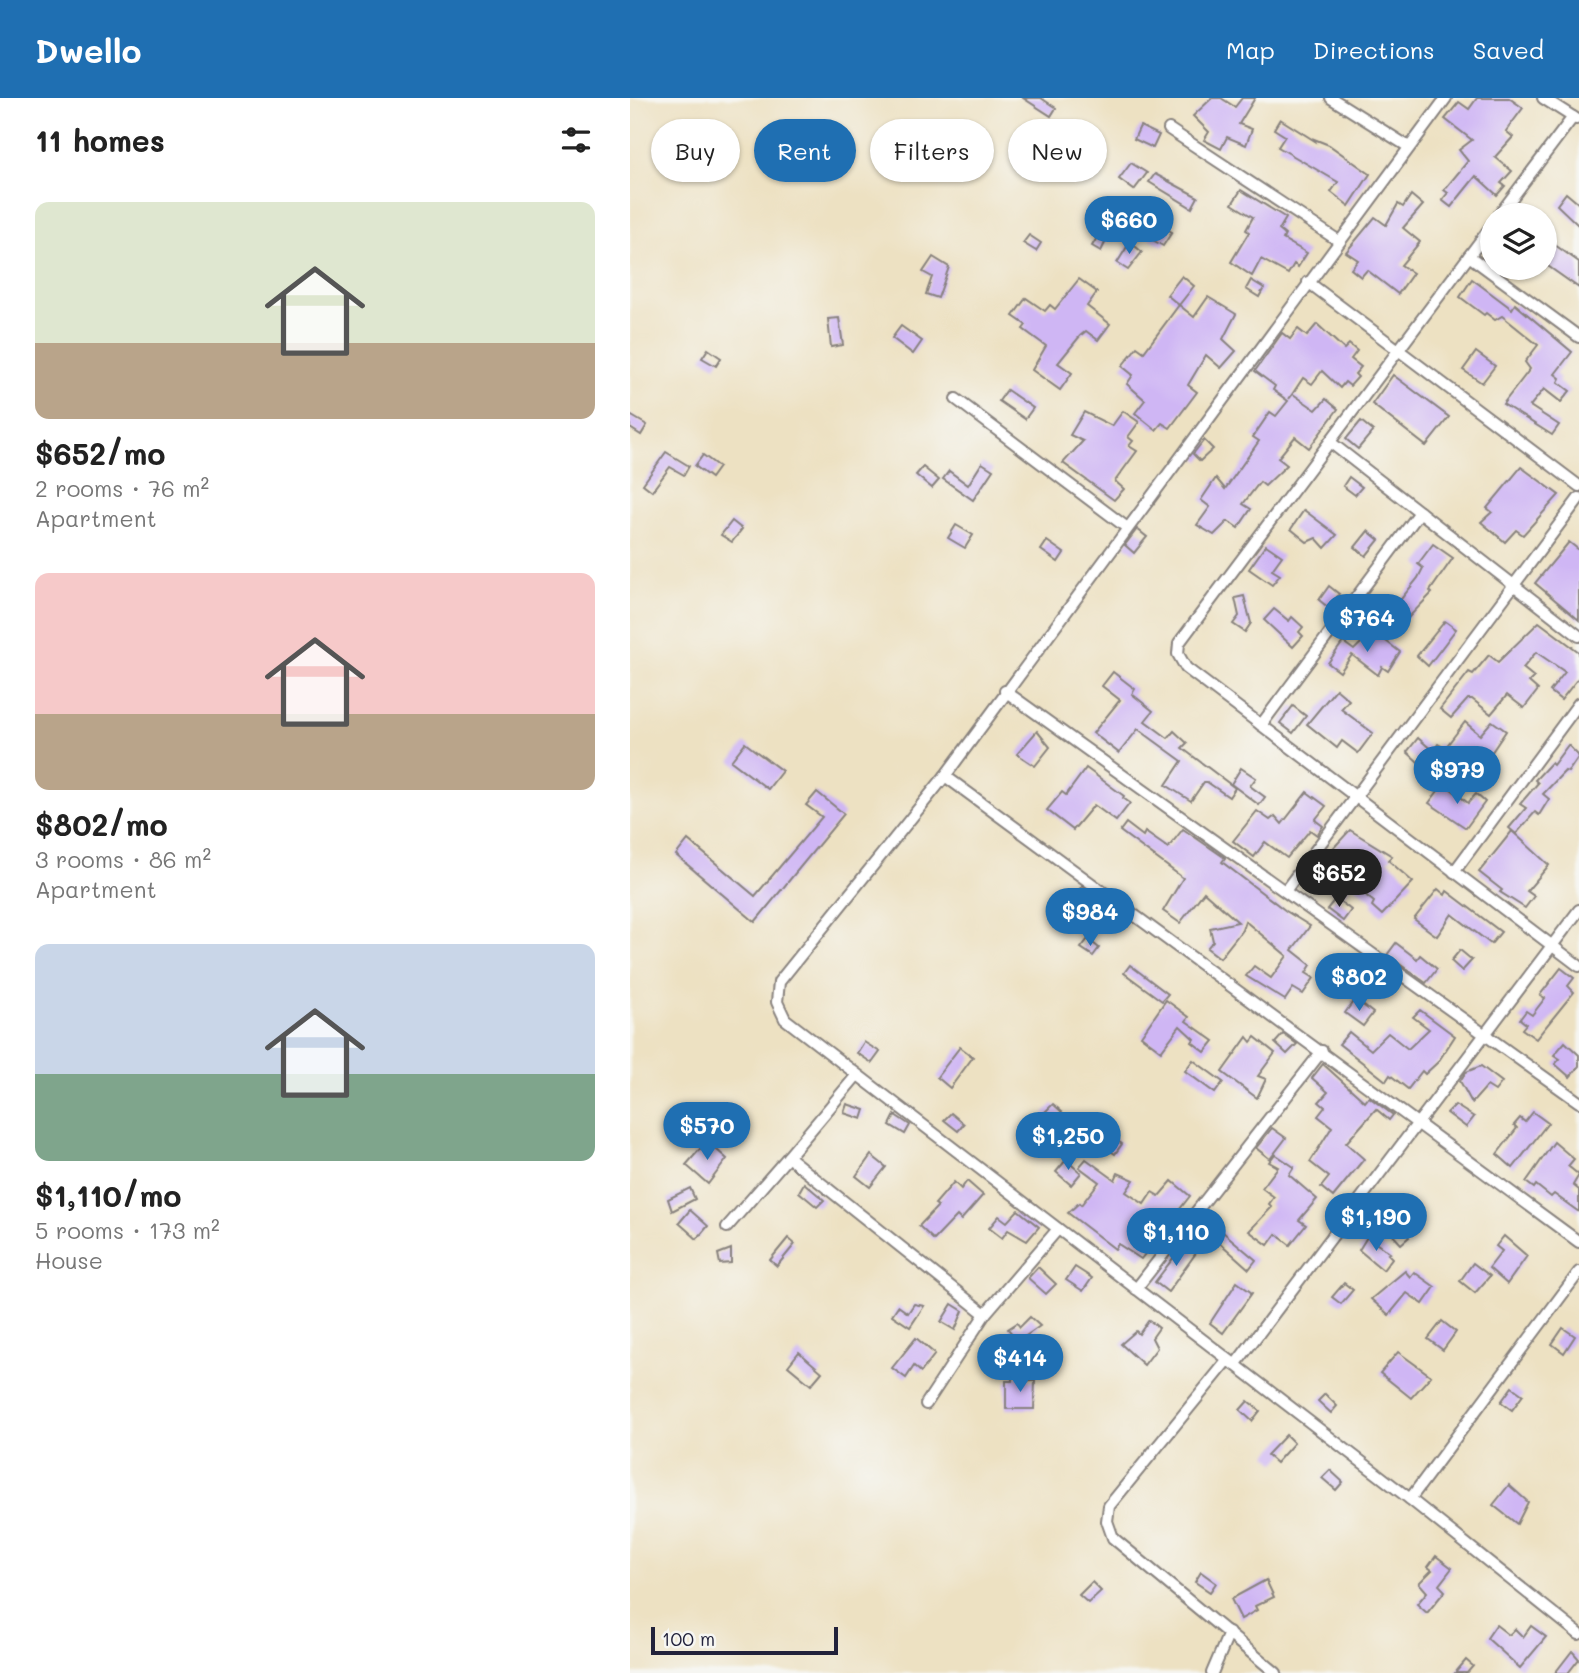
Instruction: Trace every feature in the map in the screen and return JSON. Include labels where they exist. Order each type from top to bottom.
[{"type":"street","points":[[1331,98],[1409,147]]},
{"type":"street","points":[[1446,98],[944,776],[779,982],[777,1002],[785,1020],[1410,1499],[1579,1634]]},
{"type":"street","points":[[1509,203],[1576,119],[1543,98]]},
{"type":"street","points":[[1169,129],[1339,241]]},
{"type":"street","points":[[1480,241],[1179,643],[1178,654],[1186,668],[1579,966]]},
{"type":"street","points":[[1469,256],[1579,337]]},
{"type":"street","points":[[1308,282],[1579,486]]},
{"type":"street","points":[[956,399],[1126,527]]},
{"type":"street","points":[[1330,442],[1579,636]]},
{"type":"street","points":[[1285,891],[1579,498]]},
{"type":"street","points":[[1261,725],[1420,512]]},
{"type":"street","points":[[1005,691],[1579,1102]]},
{"type":"street","points":[[1454,872],[1579,703]]},
{"type":"street","points":[[944,776],[1578,1238]]},
{"type":"street","points":[[1276,1673],[1113,1538],[1107,1521],[1109,1506],[1232,1363],[1579,910]]},
{"type":"street","points":[[1136,1289],[1322,1051]]},
{"type":"street","points":[[727,1227],[858,1075]]},
{"type":"street","points":[[788,1157],[985,1314]]},
{"type":"street","points":[[926,1404],[985,1314],[1058,1229]]},
{"type":"street","points":[[1410,1499],[1579,1272]]},
{"type":"street","points":[[1212,1673],[1229,1633]]},
{"type":"building","points":[[1023,98],[1041,98],[1056,108],[1051,116]]},
{"type":"building","points":[[1212,98],[1221,98],[1235,107],[1242,98],[1255,98],[1239,124],[1252,129],[1246,145],[1227,137],[1221,149],[1204,140],[1209,132],[1193,116]]},
{"type":"building","points":[[1477,98],[1509,98],[1523,108],[1506,131],[1513,137],[1495,157],[1512,171],[1501,183],[1505,186],[1497,195],[1476,176],[1451,207],[1442,200],[1448,193],[1444,190],[1468,161],[1459,150],[1472,140],[1445,119],[1459,102],[1469,109]]},
{"type":"building","points":[[1280,119],[1315,141],[1314,139],[1329,145],[1370,174],[1349,206],[1331,192],[1338,182],[1278,147],[1285,136],[1274,129]]},
{"type":"building","points":[[1140,126],[1159,135],[1153,148],[1134,139]]},
{"type":"building","points":[[1131,163],[1147,173],[1134,190],[1119,179]]},
{"type":"building","points":[[1155,174],[1198,197],[1192,208],[1149,182]]},
{"type":"building","points":[[1241,190],[1286,218],[1279,230],[1285,235],[1283,239],[1307,253],[1298,267],[1294,264],[1288,274],[1261,259],[1252,276],[1231,262],[1249,232],[1246,230],[1253,217],[1232,204]]},
{"type":"building","points":[[1566,193],[1579,204],[1579,226],[1557,205]]},
{"type":"building","points":[[1411,195],[1423,205],[1403,228],[1420,242],[1401,265],[1413,273],[1398,294],[1367,270],[1361,277],[1351,269],[1358,260],[1346,252],[1375,217],[1386,225],[1398,204],[1403,207]]},
{"type":"building","points":[[1155,222],[1172,232],[1163,246],[1146,236]]},
{"type":"building","points":[[1029,235],[1041,243],[1036,251],[1023,243]]},
{"type":"building","points":[[1098,236],[1106,241],[1101,251],[1092,246]]},
{"type":"building","points":[[1130,242],[1142,252],[1128,270],[1117,263]]},
{"type":"building","points":[[1557,246],[1579,262],[1579,288],[1557,272]]},
{"type":"building","points":[[933,257],[949,267],[938,298],[926,294],[932,277],[923,272]]},
{"type":"building","points":[[1182,276],[1194,286],[1179,305],[1167,295]]},
{"type":"building","points":[[1079,279],[1097,292],[1087,306],[1110,324],[1098,340],[1086,331],[1058,363],[1072,373],[1060,390],[1032,370],[1046,346],[1023,329],[1026,325],[1013,316],[1026,298],[1045,311],[1050,305],[1055,309]]},
{"type":"building","points":[[1472,279],[1512,309],[1515,304],[1572,352],[1555,374],[1560,378],[1558,382],[1570,391],[1561,402],[1544,389],[1530,406],[1559,425],[1552,435],[1503,404],[1530,369],[1525,362],[1538,345],[1502,316],[1495,320],[1460,297]]},
{"type":"building","points":[[1251,280],[1264,288],[1259,297],[1246,289]]},
{"type":"building","points":[[1208,297],[1236,314],[1223,339],[1236,351],[1221,368],[1206,355],[1188,385],[1197,392],[1170,428],[1162,423],[1156,430],[1135,413],[1145,400],[1127,384],[1133,375],[1122,366],[1137,347],[1144,352],[1179,305],[1194,317]]},
{"type":"building","points":[[839,318],[843,345],[831,347],[828,319]]},
{"type":"building","points":[[1317,324],[1344,349],[1349,344],[1357,351],[1351,359],[1361,367],[1355,374],[1358,377],[1350,386],[1345,382],[1340,388],[1322,371],[1312,384],[1303,378],[1289,399],[1293,394],[1316,410],[1326,399],[1338,409],[1309,448],[1295,437],[1278,458],[1287,465],[1265,486],[1260,482],[1243,504],[1251,509],[1238,528],[1228,521],[1214,535],[1197,525],[1210,507],[1201,500],[1216,478],[1225,489],[1259,441],[1253,437],[1270,412],[1276,416],[1288,401],[1273,390],[1275,386],[1255,371],[1282,333],[1290,339],[1298,329],[1307,336]]},
{"type":"building","points":[[901,326],[922,341],[913,354],[892,338]]},
{"type":"building","points":[[708,349],[721,358],[716,366],[702,358]]},
{"type":"building","points":[[1476,352],[1495,366],[1482,383],[1463,370]]},
{"type":"building","points":[[1393,375],[1449,417],[1426,446],[1372,404]]},
{"type":"building","points":[[1007,390],[1033,408],[1025,419],[999,401]]},
{"type":"building","points":[[1123,411],[1139,422],[1128,437],[1133,441],[1129,446],[1137,451],[1115,481],[1124,489],[1114,500],[1063,463],[1083,441],[1070,435],[1084,412],[1112,426]]},
{"type":"building","points":[[630,415],[647,425],[641,435],[630,428]]},
{"type":"building","points":[[1361,421],[1373,431],[1358,449],[1346,439]]},
{"type":"building","points":[[1204,440],[1213,449],[1200,461],[1193,454]]},
{"type":"building","points":[[666,452],[689,466],[684,475],[670,467],[652,491],[643,484]]},
{"type":"building","points":[[703,455],[719,467],[711,478],[695,466]]},
{"type":"building","points":[[982,463],[993,470],[973,500],[943,479],[949,471],[968,485]]},
{"type":"building","points":[[923,467],[939,480],[932,488],[916,475]]},
{"type":"building","points":[[1521,467],[1559,495],[1523,535],[1516,530],[1505,542],[1481,522],[1492,512],[1487,508]]},
{"type":"building","points":[[1349,477],[1362,487],[1355,495],[1343,486]]},
{"type":"building","points":[[1304,510],[1337,535],[1325,548],[1316,538],[1307,542],[1291,529]]},
{"type":"building","points":[[732,521],[742,529],[732,542],[721,535]]},
{"type":"building","points":[[956,525],[973,535],[965,548],[948,538]]},
{"type":"building","points":[[1137,529],[1147,537],[1134,553],[1125,545]]},
{"type":"building","points":[[1368,531],[1379,540],[1366,556],[1355,547]]},
{"type":"building","points":[[1047,541],[1064,553],[1058,562],[1041,550]]},
{"type":"building","points":[[1569,542],[1579,550],[1579,620],[1535,583]]},
{"type":"building","points":[[1433,544],[1453,558],[1430,591],[1432,593],[1408,618],[1393,609],[1418,578],[1423,568],[1418,564]]},
{"type":"building","points":[[1266,545],[1282,556],[1272,570],[1280,575],[1272,585],[1249,569]]},
{"type":"building","points":[[1329,586],[1339,594],[1329,608],[1319,600]]},
{"type":"building","points":[[1244,596],[1251,623],[1245,632],[1233,624],[1239,616],[1235,598]]},
{"type":"building","points":[[1274,609],[1289,621],[1292,617],[1303,627],[1299,632],[1303,636],[1293,647],[1264,620]]},
{"type":"building","points":[[1445,621],[1456,629],[1428,666],[1417,656]]},
{"type":"building","points":[[1539,622],[1579,652],[1579,677],[1561,700],[1550,691],[1565,672],[1536,652],[1523,668],[1534,677],[1529,682],[1538,690],[1524,708],[1507,695],[1491,714],[1472,699],[1468,699],[1451,718],[1440,709],[1469,672],[1473,674],[1489,655],[1498,662]]},
{"type":"building","points":[[1373,631],[1400,652],[1388,671],[1382,667],[1378,675],[1352,655],[1340,672],[1328,663],[1343,642],[1354,650]]},
{"type":"building","points":[[1113,672],[1135,689],[1132,694],[1153,711],[1145,721],[1168,738],[1174,731],[1187,743],[1182,748],[1235,788],[1229,797],[1204,782],[1191,801],[1166,785],[1182,761],[1138,729],[1119,753],[1093,733],[1120,700],[1102,686]]},
{"type":"building","points":[[1336,689],[1349,700],[1341,709],[1373,733],[1358,753],[1342,741],[1337,748],[1307,724]]},
{"type":"building","points":[[1293,706],[1306,716],[1293,733],[1280,723]]},
{"type":"building","points":[[1492,721],[1506,731],[1477,774],[1456,757],[1437,779],[1407,752],[1418,738],[1433,751],[1438,744],[1445,748],[1465,722],[1480,735]]},
{"type":"building","points":[[1037,731],[1050,747],[1035,766],[1017,754]]},
{"type":"building","points":[[745,743],[782,771],[768,789],[731,761]]},
{"type":"building","points":[[1568,745],[1579,756],[1568,772],[1565,771],[1543,794],[1549,799],[1539,815],[1535,812],[1516,834],[1509,828],[1526,808],[1520,804],[1538,783],[1535,780],[1551,763],[1553,765]]},
{"type":"building","points":[[1086,768],[1130,803],[1116,821],[1094,805],[1073,830],[1047,810],[1062,792],[1066,795]]},
{"type":"building","points":[[1241,768],[1256,778],[1250,786],[1265,797],[1259,805],[1231,784]]},
{"type":"building","points":[[1444,783],[1468,803],[1476,794],[1485,802],[1466,828],[1429,803]]},
{"type":"building","points":[[817,792],[844,814],[755,922],[676,855],[688,840],[755,896],[822,817],[806,805]]},
{"type":"building","points":[[1307,792],[1326,806],[1315,820],[1323,826],[1317,835],[1310,830],[1287,858],[1265,842],[1254,857],[1233,841],[1257,811],[1270,820],[1275,816],[1282,824]]},
{"type":"building","points":[[1126,823],[1143,836],[1145,832],[1168,848],[1183,829],[1225,858],[1222,862],[1286,911],[1310,926],[1292,950],[1311,965],[1306,973],[1314,978],[1303,994],[1293,988],[1285,1000],[1246,976],[1254,966],[1271,978],[1287,956],[1245,921],[1242,930],[1220,958],[1207,948],[1213,941],[1210,928],[1238,922],[1204,892],[1180,923],[1163,911],[1183,878],[1120,831]]},
{"type":"building","points":[[1350,830],[1392,856],[1388,860],[1413,882],[1382,915],[1372,906],[1374,902],[1352,884],[1340,898],[1319,881],[1334,862],[1327,855]]},
{"type":"building","points":[[1512,831],[1549,865],[1527,891],[1534,896],[1525,908],[1500,892],[1502,890],[1479,872]]},
{"type":"building","points":[[1082,886],[1113,909],[1094,935],[1076,922],[1080,916],[1067,906]]},
{"type":"building","points":[[1438,889],[1445,895],[1447,891],[1501,932],[1491,944],[1452,914],[1437,936],[1414,919]]},
{"type":"building","points":[[1336,898],[1351,910],[1343,921],[1327,909]]},
{"type":"building","points":[[1088,939],[1099,948],[1093,956],[1081,948]]},
{"type":"building","points":[[1396,943],[1417,959],[1420,955],[1437,969],[1426,983],[1387,955]]},
{"type":"building","points":[[1460,950],[1472,960],[1462,971],[1451,961]]},
{"type":"building","points":[[1130,965],[1168,994],[1162,1001],[1124,973]]},
{"type":"building","points":[[1561,968],[1574,978],[1568,986],[1574,992],[1536,1039],[1522,1029],[1526,1024],[1520,1019],[1526,1011],[1532,1015],[1545,998],[1540,995]]},
{"type":"building","points":[[1355,999],[1373,1013],[1363,1026],[1345,1013]]},
{"type":"building","points":[[1166,1000],[1189,1017],[1186,1021],[1214,1041],[1205,1052],[1192,1042],[1194,1039],[1180,1026],[1161,1051],[1141,1036]]},
{"type":"building","points":[[1420,1010],[1455,1036],[1438,1062],[1425,1074],[1422,1071],[1408,1089],[1390,1075],[1386,1081],[1339,1044],[1349,1032],[1371,1050],[1388,1033],[1408,1049],[1429,1029],[1413,1017]]},
{"type":"building","points":[[1283,1034],[1297,1044],[1287,1054],[1275,1043]]},
{"type":"building","points":[[1247,1037],[1251,1042],[1255,1037],[1275,1053],[1258,1076],[1266,1079],[1257,1098],[1222,1072]]},
{"type":"building","points":[[864,1042],[880,1052],[872,1063],[857,1053]]},
{"type":"building","points":[[1565,1042],[1579,1055],[1579,1066],[1570,1077],[1555,1064],[1560,1059],[1554,1055]]},
{"type":"building","points":[[960,1047],[973,1057],[950,1088],[937,1077]]},
{"type":"building","points":[[1193,1060],[1223,1082],[1215,1093],[1185,1071]]},
{"type":"building","points":[[1323,1064],[1365,1102],[1369,1097],[1393,1115],[1389,1120],[1376,1109],[1346,1143],[1364,1159],[1333,1197],[1321,1187],[1329,1177],[1310,1162],[1332,1127],[1318,1116],[1325,1107],[1319,1102],[1328,1092],[1312,1078]]},
{"type":"building","points":[[1481,1066],[1502,1082],[1495,1091],[1487,1086],[1472,1103],[1460,1081],[1466,1072]]},
{"type":"building","points":[[847,1104],[865,1110],[862,1119],[844,1113]]},
{"type":"building","points":[[1053,1104],[1062,1112],[1053,1121],[1044,1113]]},
{"type":"building","points":[[1455,1105],[1474,1117],[1466,1127],[1447,1113]]},
{"type":"building","points":[[1533,1112],[1548,1123],[1513,1168],[1497,1154],[1517,1128],[1514,1125],[1520,1118],[1525,1122]]},
{"type":"building","points":[[951,1113],[964,1124],[958,1131],[944,1120]]},
{"type":"building","points":[[895,1115],[910,1125],[905,1134],[890,1125]]},
{"type":"building","points":[[1272,1128],[1286,1138],[1270,1159],[1256,1148]]},
{"type":"building","points":[[1108,1134],[1122,1144],[1115,1154],[1101,1144]]},
{"type":"building","points":[[707,1141],[727,1159],[708,1184],[686,1165]]},
{"type":"building","points":[[1554,1142],[1574,1159],[1568,1166],[1579,1175],[1573,1185],[1579,1190],[1579,1212],[1554,1194],[1551,1197],[1536,1185],[1534,1188],[1526,1182]]},
{"type":"building","points":[[1275,1154],[1294,1167],[1289,1175],[1317,1199],[1299,1220],[1306,1225],[1290,1245],[1276,1234],[1268,1245],[1249,1231],[1272,1207],[1269,1204],[1274,1197],[1262,1188],[1278,1167],[1269,1162]]},
{"type":"building","points":[[871,1155],[886,1167],[870,1187],[856,1176]]},
{"type":"building","points":[[1086,1159],[1115,1180],[1118,1173],[1134,1180],[1126,1192],[1144,1204],[1152,1192],[1159,1196],[1172,1181],[1190,1196],[1141,1259],[1118,1244],[1115,1249],[1068,1213],[1079,1203],[1081,1205],[1099,1182],[1079,1167]]},
{"type":"building","points":[[1066,1160],[1081,1173],[1071,1185],[1056,1172]]},
{"type":"building","points":[[967,1181],[983,1195],[961,1220],[957,1216],[934,1240],[919,1226],[938,1206],[935,1204],[954,1182],[961,1189]]},
{"type":"building","points":[[804,1183],[824,1200],[817,1207],[799,1192]]},
{"type":"building","points":[[690,1188],[695,1199],[672,1211],[668,1199]]},
{"type":"building","points":[[690,1210],[708,1226],[697,1239],[679,1223]]},
{"type":"building","points":[[1018,1210],[1039,1227],[1027,1241],[1008,1230],[1002,1238],[989,1228],[999,1216],[1007,1222]]},
{"type":"building","points":[[1400,1225],[1409,1237],[1401,1244],[1391,1233]]},
{"type":"building","points":[[1217,1227],[1256,1260],[1249,1269],[1211,1235]]},
{"type":"building","points":[[1504,1236],[1527,1256],[1507,1284],[1489,1268],[1502,1251],[1496,1246]]},
{"type":"building","points":[[1367,1237],[1390,1253],[1388,1254],[1392,1258],[1383,1270],[1359,1250]]},
{"type":"building","points":[[788,1238],[795,1244],[777,1266],[770,1260]]},
{"type":"building","points":[[1184,1244],[1196,1253],[1168,1292],[1155,1282]]},
{"type":"building","points":[[731,1249],[731,1263],[720,1264],[718,1254]]},
{"type":"building","points":[[1473,1263],[1490,1276],[1475,1293],[1460,1281]]},
{"type":"building","points":[[1038,1267],[1056,1284],[1046,1294],[1028,1278]]},
{"type":"building","points":[[1075,1267],[1092,1278],[1083,1291],[1066,1280]]},
{"type":"building","points":[[1405,1271],[1410,1277],[1414,1272],[1435,1287],[1423,1304],[1407,1293],[1389,1315],[1371,1299]]},
{"type":"building","points":[[1237,1282],[1252,1293],[1223,1333],[1210,1323]]},
{"type":"building","points":[[1344,1283],[1353,1290],[1341,1304],[1332,1297]]},
{"type":"building","points":[[914,1304],[924,1306],[910,1327],[892,1315],[898,1306],[908,1313]]},
{"type":"building","points":[[952,1304],[963,1311],[955,1330],[941,1322]]},
{"type":"building","points":[[1030,1317],[1040,1326],[1003,1352],[1000,1348],[1013,1335],[1008,1329],[1017,1323],[1020,1327]]},
{"type":"building","points":[[1149,1320],[1159,1328],[1152,1338],[1157,1348],[1144,1365],[1121,1344],[1136,1331],[1139,1334]]},
{"type":"building","points":[[1442,1321],[1456,1332],[1443,1350],[1428,1339]]},
{"type":"building","points":[[1563,1328],[1575,1336],[1564,1353],[1552,1344]]},
{"type":"building","points":[[916,1338],[935,1354],[921,1372],[914,1366],[906,1378],[892,1368]]},
{"type":"building","points":[[799,1352],[822,1372],[811,1385],[788,1366]]},
{"type":"building","points":[[1398,1352],[1431,1376],[1411,1398],[1380,1373]]},
{"type":"building","points":[[1012,1377],[1029,1377],[1029,1381],[1035,1381],[1034,1409],[1006,1409],[1006,1381],[1012,1381]]},
{"type":"building","points":[[1512,1387],[1523,1395],[1512,1410],[1501,1402]]},
{"type":"building","points":[[1325,1394],[1337,1406],[1331,1413],[1318,1401]]},
{"type":"building","points":[[1248,1401],[1260,1411],[1252,1421],[1240,1410]]},
{"type":"building","points":[[1286,1435],[1294,1443],[1276,1463],[1267,1455]]},
{"type":"building","points":[[1330,1470],[1343,1482],[1336,1490],[1322,1478]]},
{"type":"building","points":[[1509,1485],[1528,1502],[1517,1524],[1493,1505]]},
{"type":"building","points":[[1436,1556],[1452,1568],[1439,1585],[1445,1591],[1427,1613],[1417,1604],[1427,1592],[1419,1583],[1432,1570],[1428,1567]]},
{"type":"building","points":[[1201,1572],[1216,1583],[1210,1592],[1195,1582]]},
{"type":"building","points":[[1266,1580],[1274,1597],[1255,1606],[1257,1610],[1241,1619],[1231,1599]]},
{"type":"building","points":[[1092,1582],[1101,1591],[1088,1603],[1079,1595]]},
{"type":"building","points":[[1496,1625],[1509,1635],[1515,1629],[1523,1637],[1531,1626],[1546,1637],[1520,1668],[1487,1638]]},
{"type":"building","points":[[1572,1651],[1579,1659],[1568,1673],[1555,1673]]},
{"type":"building","points":[[1466,1660],[1473,1666],[1467,1673],[1455,1673]]}]
